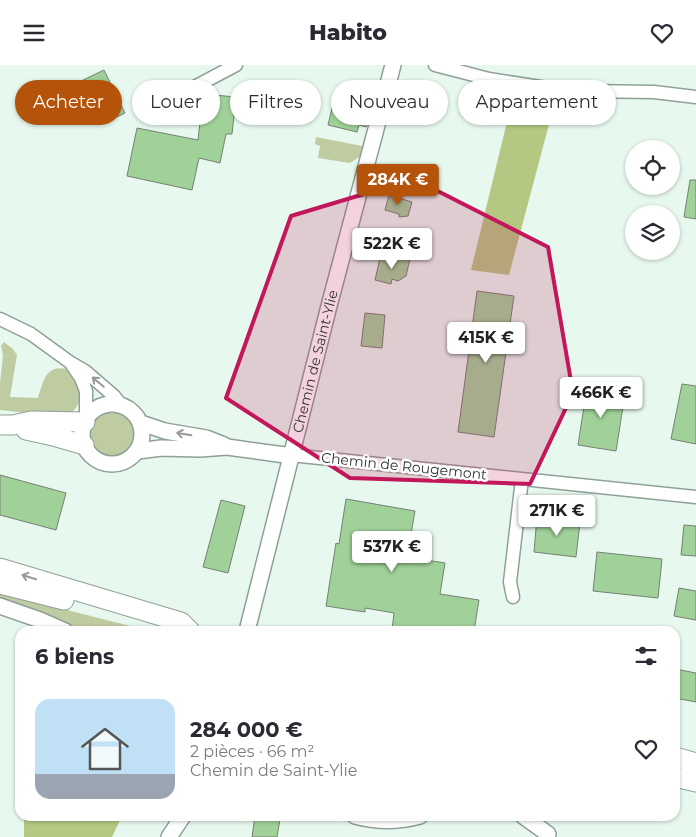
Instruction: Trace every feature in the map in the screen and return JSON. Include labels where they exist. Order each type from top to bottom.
[{"type":"main road","points":[[7,425],[31,421],[85,421]]},
{"type":"main road","points":[[7,425],[53,435],[84,445]]},
{"type":"main road","points":[[0,568],[180,622],[184,626]]},
{"type":"main road","points":[[0,584],[168,626]]},
{"type":"main road","points":[[680,758],[696,763]]},
{"type":"main road","points":[[680,778],[696,782]]},
{"type":"street","points":[[208,80],[236,65]]},
{"type":"street","name":"Chemin de Saint-Ylie","points":[[248,626],[393,65]]},
{"type":"street","points":[[435,65],[489,79],[547,88],[582,91],[654,92],[696,97]]},
{"type":"street","points":[[0,319],[31,334],[71,363],[86,371],[114,395],[121,405]]},
{"type":"street","points":[[71,363],[81,378],[86,391],[85,421],[82,433],[84,445],[94,459],[110,465],[125,462],[138,451],[143,435],[136,415],[129,409],[121,405],[108,404],[95,409],[85,421]]},
{"type":"street","points":[[140,423],[165,431],[206,438],[227,447]]},
{"type":"street","points":[[138,451],[161,448],[200,449],[227,447],[291,455]]},
{"type":"street","name":"Chemin de Rougemont","points":[[291,455],[696,497]]},
{"type":"street","points":[[513,597],[510,582],[522,479]]},
{"type":"street","points":[[0,606],[54,626]]},
{"type":"street","points":[[169,837],[180,821]]},
{"type":"street","points":[[373,821],[386,821]]},
{"type":"street","points":[[531,821],[549,835]]},
{"type":"street","points":[[540,821],[549,835]]},
{"type":"highlighted area","points":[[414,179],[548,247],[573,393],[530,484],[350,478],[226,398],[291,216]]},
{"type":"green space","points":[[369,125],[361,156],[350,163],[318,158],[320,146],[315,144],[316,137],[362,146]]},
{"type":"green space","points":[[506,125],[549,125],[509,275],[471,270]]},
{"type":"green space","points":[[4,342],[17,355],[10,397],[38,398],[44,380],[50,372],[60,368],[68,369],[78,386],[80,397],[76,408],[71,413],[27,413],[0,410],[3,355],[1,346]]},
{"type":"green space","points":[[108,411],[118,411],[132,421],[136,434],[132,447],[126,453],[118,457],[108,457],[94,447],[90,439],[90,429],[100,415]]},
{"type":"green space","points":[[0,593],[130,626],[72,626],[0,598]]},
{"type":"green space","points":[[24,821],[120,821],[112,837],[24,837]]},
{"type":"building","points":[[104,70],[109,80],[83,80]]},
{"type":"building","points":[[220,96],[230,96],[230,125],[233,125],[232,134],[226,134],[220,163],[199,158],[192,190],[127,176],[137,128],[198,140],[200,125],[220,125]]},
{"type":"building","points":[[331,112],[331,125],[359,125],[357,132],[328,125]]},
{"type":"building","points":[[690,180],[696,180],[696,219],[684,217]]},
{"type":"building","points":[[389,195],[412,202],[408,216],[399,217],[399,214],[385,210]]},
{"type":"building","points":[[397,256],[410,259],[406,276],[398,281],[392,279],[391,284],[375,280],[380,258],[396,262]]},
{"type":"building","points":[[477,291],[514,296],[494,437],[458,432]]},
{"type":"building","points":[[365,313],[385,315],[382,348],[361,346]]},
{"type":"building","points":[[682,384],[696,386],[696,444],[671,439]]},
{"type":"building","points":[[587,387],[625,394],[616,451],[578,445]]},
{"type":"building","points":[[0,475],[66,493],[56,530],[0,515]]},
{"type":"building","points":[[346,499],[415,511],[407,557],[445,563],[440,594],[479,600],[475,626],[392,626],[394,613],[365,608],[365,612],[326,606],[336,543],[339,544]]},
{"type":"building","points":[[221,500],[245,506],[228,573],[203,567]]},
{"type":"building","points":[[537,517],[580,522],[576,557],[534,552]]},
{"type":"building","points":[[684,525],[696,526],[696,556],[681,555]]},
{"type":"building","points":[[597,552],[662,559],[658,598],[593,591]]},
{"type":"building","points":[[679,588],[696,591],[696,620],[674,616]]},
{"type":"building","points":[[680,670],[696,673],[696,702],[680,699]]},
{"type":"building","points":[[254,821],[280,821],[277,837],[252,837]]}]
